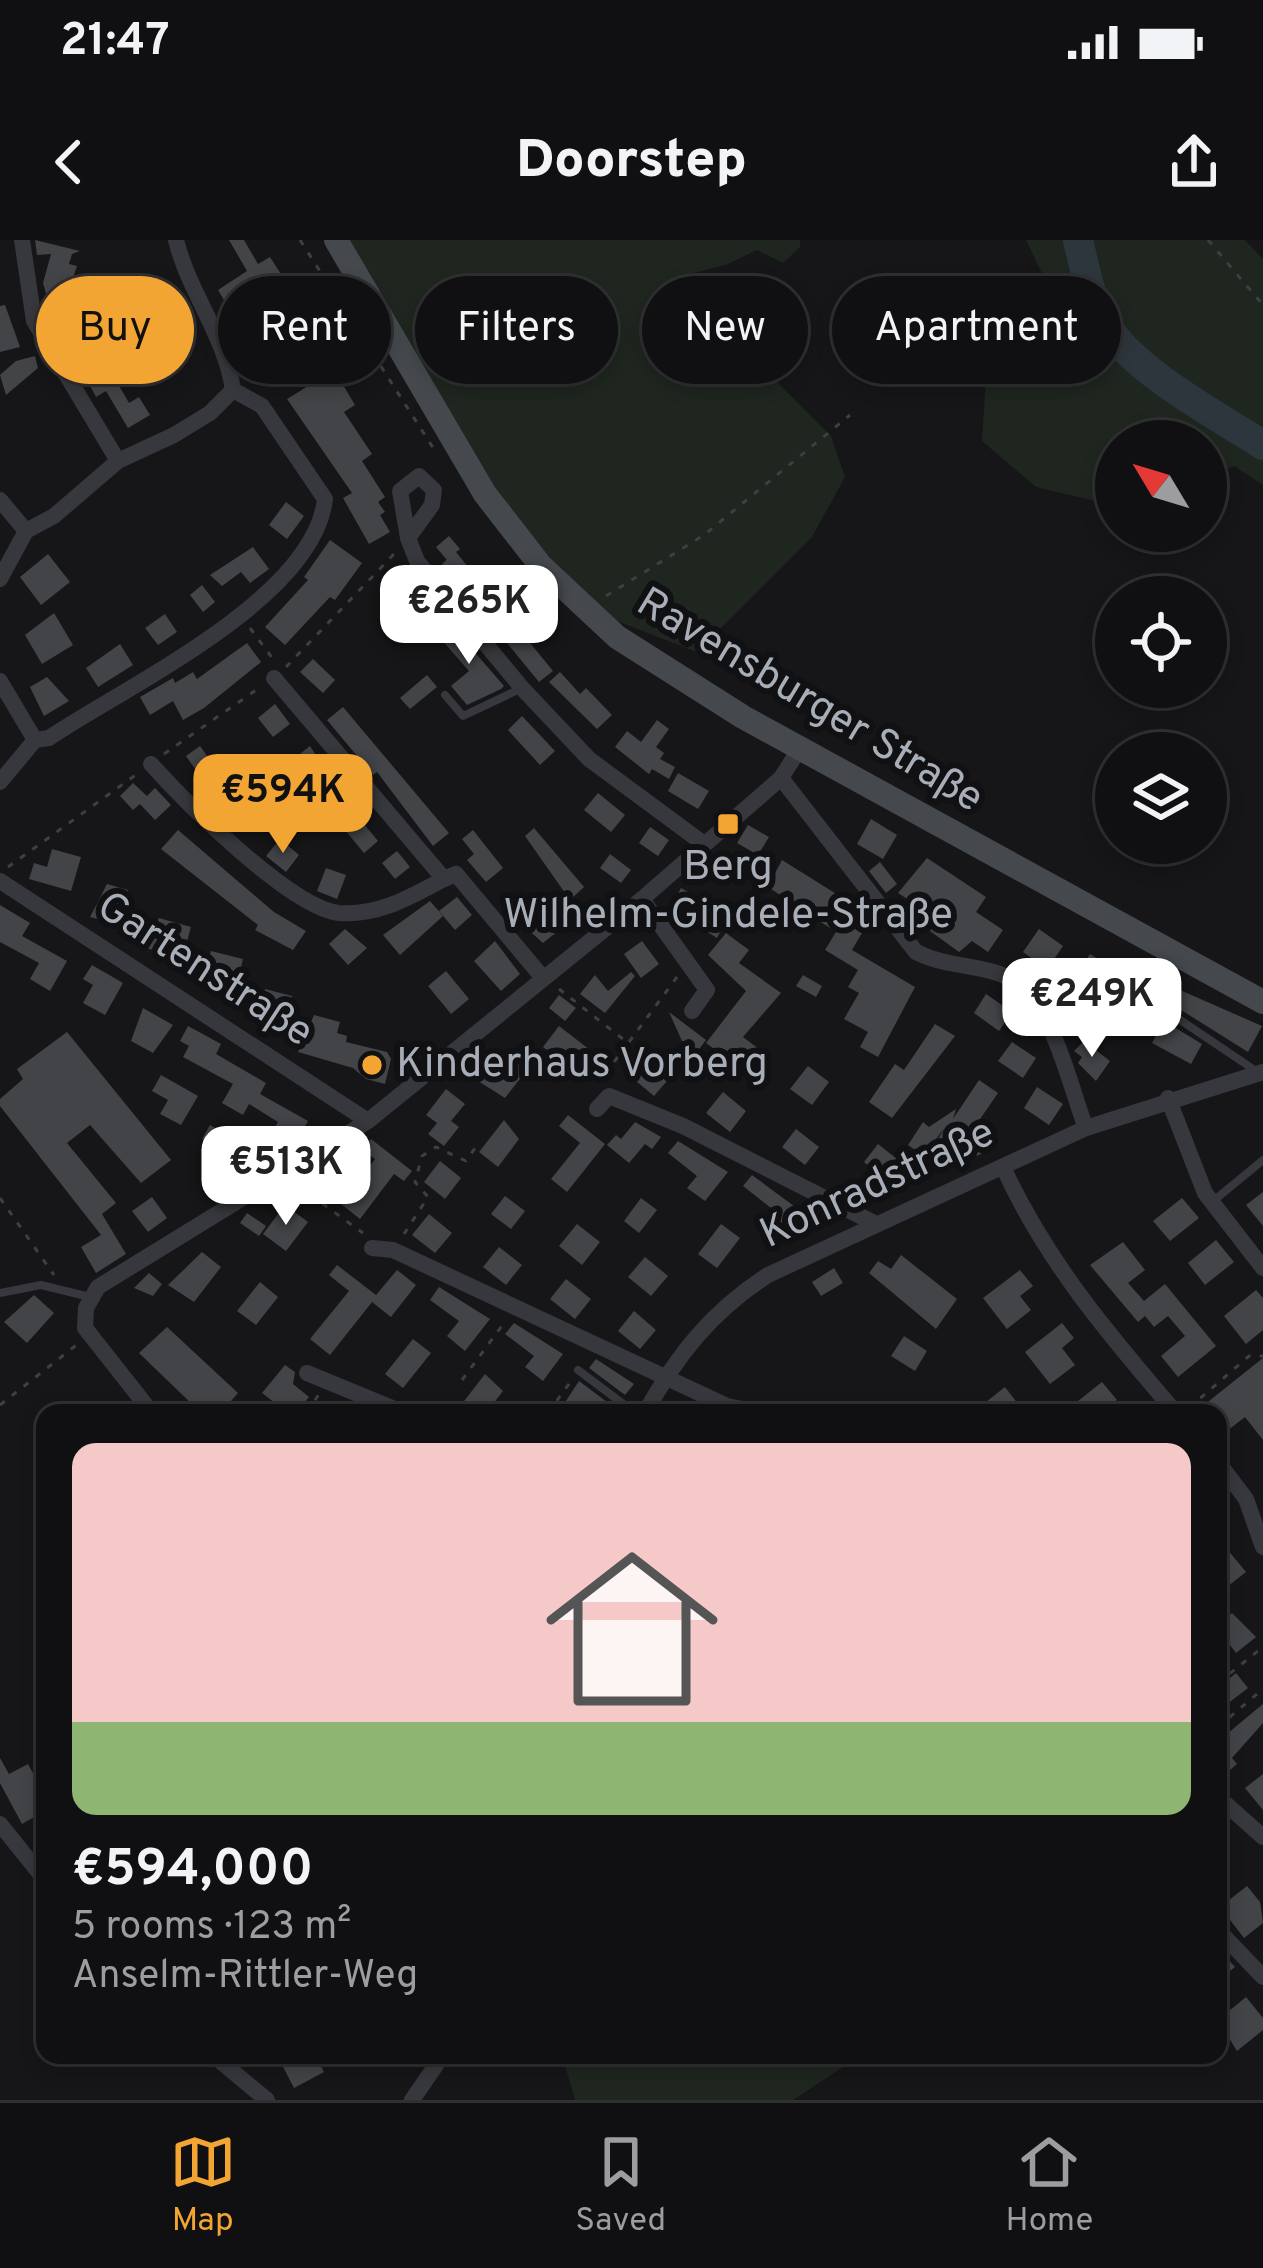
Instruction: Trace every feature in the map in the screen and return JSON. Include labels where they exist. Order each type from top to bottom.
[{"type":"main road","name":"Ravensburger Straße","points":[[336,240],[485,494],[583,608],[657,667],[1263,1002]]},
{"type":"street","points":[[22,240],[34,321],[118,460]]},
{"type":"street","points":[[0,782],[35,740],[49,738],[261,604],[318,527],[325,499],[262,406],[233,390],[224,345],[190,281],[176,240]]},
{"type":"street","points":[[0,579],[26,531],[54,517],[118,460],[192,424],[233,390]]},
{"type":"street","points":[[0,500],[26,531]]},
{"type":"street","points":[[408,538],[417,560],[521,688],[589,759],[704,844]]},
{"type":"street","points":[[274,678],[444,879]]},
{"type":"street","points":[[0,681],[4,701],[35,740]]},
{"type":"street","points":[[145,1404],[90,1334],[89,1303],[98,1287],[368,1121],[642,899],[782,778],[800,748]]},
{"type":"street","points":[[151,764],[269,875],[335,913],[389,909],[456,874],[543,978]]},
{"type":"street","points":[[782,778],[916,952],[944,966],[1003,974],[1036,999],[1086,1128]]},
{"type":"street","name":"Gartenstraße","points":[[0,877],[368,1121]]},
{"type":"street","points":[[642,899],[707,989],[692,1011]]},
{"type":"street","name":"Konradstraße","points":[[651,1404],[665,1377],[729,1300],[874,1223],[1086,1128],[1168,1098],[1262,1073]]},
{"type":"street","points":[[1168,1098],[1210,1203],[1263,1268]]},
{"type":"street","points":[[603,1102],[702,1134],[874,1223]]},
{"type":"street","points":[[1003,1167],[1027,1221],[1080,1301],[1172,1404]]},
{"type":"street","points":[[372,1248],[393,1250],[723,1404]]},
{"type":"street","points":[[307,1373],[382,1404]]},
{"type":"street","points":[[1227,1471],[1255,1497],[1263,1547]]},
{"type":"street","points":[[1227,1804],[1263,1837]]},
{"type":"street","points":[[0,1824],[36,1869]]},
{"type":"street","points":[[1227,1939],[1263,1977]]},
{"type":"street","points":[[224,2064],[267,2100]]},
{"type":"street","points":[[412,2100],[437,2064]]},
{"type":"lane","points":[[445,695],[463,716],[521,688]]},
{"type":"lane","points":[[1161,1007],[1262,1073]]},
{"type":"lane","points":[[1210,1203],[1263,1160]]},
{"type":"lane","points":[[0,1293],[41,1285],[63,1289],[89,1303]]},
{"type":"lane","points":[[578,1370],[623,1404]]},
{"type":"path","points":[[300,240],[444,465]]},
{"type":"path","points":[[1208,240],[1263,305]]},
{"type":"path","points":[[583,608],[704,535],[850,415]]},
{"type":"path","points":[[242,616],[281,671],[334,621],[408,538]]},
{"type":"path","points":[[0,877],[274,678]]},
{"type":"path","points":[[603,1102],[596,1087],[687,962]]},
{"type":"path","points":[[543,978],[628,1043]]},
{"type":"path","points":[[393,1250],[428,1197],[415,1182],[422,1156],[436,1147],[466,1162],[478,1144]]},
{"type":"path","points":[[282,1173],[365,1235],[372,1248]]},
{"type":"path","points":[[0,1198],[63,1289]]},
{"type":"path","points":[[462,1381],[516,1308]]},
{"type":"path","points":[[0,1405],[90,1334]]},
{"type":"path","points":[[1191,1404],[1249,1356],[1263,1356]]},
{"type":"path","points":[[313,1404],[327,1382]]},
{"type":"path","points":[[1227,1676],[1263,1647]]},
{"type":"path","points":[[1227,1719],[1263,1689]]},
{"type":"shaded area","points":[[336,240],[800,240],[800,247],[783,263],[757,250],[726,265],[681,276],[642,276],[642,384],[779,384],[831,436],[845,477],[812,537],[697,652],[583,608],[541,566],[427,384],[618,384],[618,276],[415,276],[415,366],[391,327],[391,276],[359,276]]},
{"type":"shaded area","points":[[1026,240],[1245,240],[1263,259],[1263,485],[1234,466],[1227,469],[1227,420],[1095,420],[1095,501],[1036,487],[982,441],[986,384],[1121,384],[1121,276],[1043,276]]},
{"type":"shaded area","points":[[565,2064],[847,2064],[793,2100],[575,2100]]},
{"type":"building","points":[[35,240],[80,251],[72,254],[69,264],[77,266],[74,276],[45,276],[51,254],[37,255]]},
{"type":"building","points":[[229,240],[244,240],[258,264],[270,257],[282,276],[239,276],[247,271]]},
{"type":"building","points":[[5,305],[20,347],[0,352],[0,306]]},
{"type":"building","points":[[35,356],[36,370],[6,395],[0,375],[16,361]]},
{"type":"building","points":[[89,384],[118,384],[129,403],[139,397],[150,415],[128,428],[106,391],[96,397]]},
{"type":"building","points":[[311,384],[342,384],[355,405],[344,412],[372,454],[362,461],[385,497],[378,502],[390,532],[369,544],[343,498],[352,493],[287,399]]},
{"type":"building","points":[[286,502],[304,516],[287,539],[269,525]]},
{"type":"building","points":[[449,536],[460,549],[456,552],[553,671],[539,682],[442,564],[447,560],[436,547]]},
{"type":"building","points":[[330,540],[362,563],[335,600],[330,597],[285,645],[265,627],[308,580],[304,577]]},
{"type":"building","points":[[253,547],[269,569],[250,583],[241,572],[222,586],[210,575]]},
{"type":"building","points":[[48,554],[70,582],[41,605],[20,577]]},
{"type":"building","points":[[406,567],[431,597],[415,611],[391,579]]},
{"type":"building","points":[[202,585],[215,602],[203,612],[190,595]]},
{"type":"building","points":[[54,613],[73,645],[42,664],[25,635]]},
{"type":"building","points":[[165,614],[177,632],[158,645],[145,628]]},
{"type":"building","points":[[446,619],[504,686],[501,689],[467,705],[451,686],[469,671],[433,630]]},
{"type":"building","points":[[247,643],[261,662],[204,708],[183,720],[173,701],[150,715],[140,697],[173,678],[175,683],[193,672],[197,679]]},
{"type":"building","points":[[120,644],[133,665],[98,687],[86,668]]},
{"type":"building","points":[[313,659],[335,680],[323,693],[300,672]]},
{"type":"building","points":[[560,672],[580,694],[586,688],[612,715],[597,729],[549,682]]},
{"type":"building","points":[[427,675],[437,687],[410,709],[400,698]]},
{"type":"building","points":[[47,677],[69,701],[44,716],[30,687]]},
{"type":"building","points":[[275,704],[290,724],[273,737],[258,718]]},
{"type":"building","points":[[343,707],[449,833],[433,846],[377,772],[373,775],[327,720]]},
{"type":"building","points":[[522,716],[555,751],[540,765],[508,730]]},
{"type":"building","points":[[657,720],[669,729],[656,747],[664,753],[660,759],[675,767],[669,779],[652,769],[649,774],[615,747],[627,731],[641,742]]},
{"type":"building","points":[[200,746],[213,764],[200,776],[186,756]]},
{"type":"building","points":[[310,746],[332,780],[309,798],[293,778],[286,783],[277,772]]},
{"type":"building","points":[[678,773],[709,791],[698,809],[668,791]]},
{"type":"building","points":[[133,783],[147,796],[155,788],[171,805],[155,820],[140,804],[133,810],[120,796]]},
{"type":"building","points":[[598,793],[625,815],[611,832],[584,810]]},
{"type":"building","points":[[240,802],[257,818],[244,832],[227,816]]},
{"type":"building","points":[[354,812],[378,841],[364,853],[340,824]]},
{"type":"building","points":[[871,819],[897,835],[883,859],[857,844]]},
{"type":"building","points":[[748,825],[769,837],[758,855],[737,843]]},
{"type":"building","points":[[650,827],[669,840],[658,856],[639,843]]},
{"type":"building","points":[[534,828],[584,887],[570,900],[525,836]]},
{"type":"building","points":[[178,830],[274,912],[306,931],[293,950],[255,930],[258,925],[161,849]]},
{"type":"building","points":[[473,830],[503,868],[486,882],[467,860],[474,854],[462,839]]},
{"type":"building","points":[[280,839],[299,855],[286,872],[266,856]]},
{"type":"building","points":[[52,849],[81,857],[71,891],[29,879],[34,863],[47,867]]},
{"type":"building","points":[[397,851],[410,867],[395,879],[382,863]]},
{"type":"building","points":[[610,854],[631,870],[621,883],[600,868]]},
{"type":"building","points":[[927,858],[986,897],[976,912],[1003,930],[988,952],[972,941],[959,952],[930,931],[938,919],[898,893]]},
{"type":"building","points":[[782,860],[838,895],[828,913],[862,933],[852,950],[915,987],[878,1057],[860,1047],[868,1032],[844,1019],[859,993],[848,987],[858,970],[825,950],[836,932],[768,887]]},
{"type":"building","points":[[880,862],[897,884],[886,893],[869,871]]},
{"type":"building","points":[[326,868],[346,875],[337,899],[317,891]]},
{"type":"building","points":[[107,884],[128,890],[122,911],[133,914],[129,928],[90,917]]},
{"type":"building","points":[[681,888],[711,904],[705,916],[724,925],[717,938],[670,909]]},
{"type":"building","points":[[457,897],[472,915],[455,930],[439,911]]},
{"type":"building","points":[[519,899],[536,919],[543,913],[558,931],[543,943],[506,910]]},
{"type":"building","points":[[430,901],[443,916],[400,955],[383,935]]},
{"type":"building","points":[[0,905],[30,923],[22,936],[67,961],[50,991],[30,979],[39,963],[0,942]]},
{"type":"building","points":[[159,918],[191,927],[182,959],[143,947]]},
{"type":"building","points":[[345,929],[367,948],[348,965],[329,944]]},
{"type":"building","points":[[1039,929],[1063,946],[1050,965],[1073,981],[1090,954],[1117,971],[1081,1019],[1061,1006],[1068,996],[1031,970],[1037,962],[1023,952]]},
{"type":"building","points":[[726,933],[749,950],[739,963],[781,993],[743,1037],[763,1052],[747,1073],[706,1043],[746,991],[708,955]]},
{"type":"building","points":[[495,941],[520,974],[501,991],[474,961]]},
{"type":"building","points":[[642,941],[659,964],[641,978],[624,954]]},
{"type":"building","points":[[211,951],[243,959],[235,993],[202,984]]},
{"type":"building","points":[[92,965],[123,983],[105,1015],[83,1003],[93,985],[83,979]]},
{"type":"building","points":[[446,971],[469,999],[451,1014],[428,986]]},
{"type":"building","points":[[631,972],[635,976],[605,1013],[580,994],[595,975],[608,991]]},
{"type":"building","points":[[803,975],[822,986],[816,997],[796,986]]},
{"type":"building","points":[[265,989],[292,996],[283,1026],[248,1017],[251,1004],[261,1006]]},
{"type":"building","points":[[1180,990],[1262,1026],[1248,1052],[1173,1005]]},
{"type":"building","points":[[1133,991],[1154,1011],[1135,1031],[1114,1011]]},
{"type":"building","points":[[986,994],[1012,1012],[999,1031],[974,1013]]},
{"type":"building","points":[[559,995],[576,1008],[565,1021],[549,1008]]},
{"type":"building","points":[[143,1008],[173,1025],[153,1053],[131,1041]]},
{"type":"building","points":[[669,1012],[706,1040],[697,1052],[682,1041]]},
{"type":"building","points":[[314,1015],[340,1022],[337,1033],[347,1036],[346,1042],[387,1052],[391,1059],[385,1084],[366,1079],[353,1068],[298,1052]]},
{"type":"building","points":[[1164,1021],[1202,1044],[1191,1064],[1152,1043]]},
{"type":"building","points":[[935,1024],[955,1036],[892,1118],[869,1102],[895,1064],[904,1070]]},
{"type":"building","points":[[188,1026],[221,1044],[216,1054],[266,1083],[260,1094],[308,1121],[290,1153],[268,1140],[278,1122],[249,1104],[243,1115],[222,1103],[233,1084],[183,1057],[189,1046],[180,1041]]},
{"type":"building","points":[[559,1026],[590,1050],[575,1071],[543,1047]]},
{"type":"building","points":[[67,1032],[171,1160],[141,1183],[90,1125],[67,1143],[116,1203],[102,1214],[126,1254],[96,1273],[81,1247],[101,1235],[0,1106],[0,1099],[23,1079],[17,1069]]},
{"type":"building","points":[[1084,1041],[1110,1061],[1096,1081],[1078,1063],[1082,1057],[1074,1051]]},
{"type":"building","points":[[1012,1042],[1036,1058],[1023,1078],[998,1061]]},
{"type":"building","points":[[510,1052],[529,1067],[505,1098],[470,1076],[482,1061],[495,1072]]},
{"type":"building","points":[[648,1054],[673,1074],[654,1096],[630,1076]]},
{"type":"building","points":[[808,1066],[829,1082],[812,1105],[790,1089]]},
{"type":"building","points":[[161,1075],[198,1096],[181,1125],[160,1114],[168,1100],[152,1091]]},
{"type":"building","points":[[979,1080],[998,1093],[976,1125],[989,1149],[977,1156],[962,1129],[934,1147],[944,1128],[924,1156],[908,1145],[923,1122],[929,1127],[956,1109],[953,1119]]},
{"type":"building","points":[[1037,1087],[1063,1104],[1049,1125],[1024,1108]]},
{"type":"building","points":[[446,1089],[465,1104],[451,1121],[459,1127],[444,1146],[428,1134],[437,1123],[426,1115]]},
{"type":"building","points":[[723,1092],[746,1111],[730,1132],[706,1113]]},
{"type":"building","points":[[568,1115],[605,1144],[567,1192],[551,1179],[580,1143],[559,1126]]},
{"type":"building","points":[[504,1120],[519,1139],[498,1167],[479,1152]]},
{"type":"building","points":[[635,1122],[661,1137],[652,1149],[645,1144],[629,1163],[607,1145],[616,1135],[621,1139]]},
{"type":"building","points":[[210,1125],[242,1143],[227,1170],[204,1157],[212,1144],[202,1139]]},
{"type":"building","points":[[796,1129],[819,1147],[805,1165],[782,1147]]},
{"type":"building","points":[[371,1139],[412,1171],[404,1181],[394,1174],[360,1219],[341,1204],[375,1159],[362,1150]]},
{"type":"building","points":[[678,1141],[728,1172],[705,1201],[687,1188],[697,1176],[668,1153]]},
{"type":"building","points":[[878,1144],[897,1159],[882,1177],[864,1162]]},
{"type":"building","points":[[440,1161],[461,1178],[445,1199],[424,1182]]},
{"type":"building","points":[[314,1174],[337,1191],[329,1202],[306,1185]]},
{"type":"building","points":[[752,1175],[798,1209],[773,1240],[756,1226],[771,1208],[743,1186]]},
{"type":"building","points":[[1263,1192],[1263,1226],[1246,1205]]},
{"type":"building","points":[[505,1196],[525,1211],[511,1229],[491,1214]]},
{"type":"building","points":[[152,1197],[167,1218],[148,1232],[132,1211]]},
{"type":"building","points":[[641,1198],[657,1210],[639,1233],[624,1221]]},
{"type":"building","points":[[1182,1198],[1199,1218],[1170,1241],[1153,1221]]},
{"type":"building","points":[[285,1205],[308,1222],[286,1251],[263,1234]]},
{"type":"building","points":[[247,1213],[266,1226],[259,1236],[240,1223]]},
{"type":"building","points":[[429,1214],[452,1233],[435,1253],[412,1235]]},
{"type":"building","points":[[577,1224],[600,1242],[582,1265],[559,1246]]},
{"type":"building","points":[[721,1224],[740,1238],[717,1268],[698,1254]]},
{"type":"building","points":[[1216,1240],[1234,1262],[1205,1285],[1188,1263]]},
{"type":"building","points":[[1123,1242],[1145,1270],[1128,1283],[1144,1301],[1165,1284],[1216,1346],[1178,1377],[1161,1356],[1185,1336],[1168,1316],[1154,1327],[1145,1316],[1138,1322],[1090,1265]]},
{"type":"building","points":[[499,1247],[522,1265],[506,1285],[483,1267]]},
{"type":"building","points":[[202,1252],[221,1267],[194,1302],[168,1285]]},
{"type":"building","points":[[901,1255],[957,1299],[936,1329],[869,1273],[878,1261],[891,1269]]},
{"type":"building","points":[[645,1257],[668,1276],[651,1296],[628,1277]]},
{"type":"building","points":[[337,1265],[376,1295],[397,1270],[416,1285],[391,1317],[372,1302],[330,1355],[310,1339],[349,1291],[329,1275]]},
{"type":"building","points":[[834,1268],[843,1283],[821,1296],[812,1282]]},
{"type":"building","points":[[1020,1270],[1033,1286],[1020,1296],[1031,1310],[1007,1329],[983,1298]]},
{"type":"building","points":[[149,1273],[162,1284],[153,1296],[134,1288]]},
{"type":"building","points":[[566,1279],[591,1299],[575,1319],[550,1299]]},
{"type":"building","points":[[260,1282],[278,1297],[256,1325],[237,1311]]},
{"type":"building","points":[[439,1287],[490,1319],[465,1351],[447,1336],[459,1321],[430,1300]]},
{"type":"building","points":[[1256,1290],[1263,1298],[1263,1330],[1246,1344],[1224,1316]]},
{"type":"building","points":[[34,1295],[54,1313],[27,1343],[4,1322]]},
{"type":"building","points":[[634,1311],[656,1330],[640,1349],[618,1331]]},
{"type":"building","points":[[514,1323],[563,1354],[543,1381],[525,1367],[534,1356],[505,1334]]},
{"type":"building","points":[[1062,1323],[1074,1338],[1062,1348],[1075,1365],[1050,1384],[1025,1352]]},
{"type":"building","points":[[167,1327],[238,1393],[231,1401],[235,1404],[192,1404],[139,1353]]},
{"type":"building","points":[[904,1336],[927,1351],[915,1371],[891,1356]]},
{"type":"building","points":[[413,1339],[431,1353],[403,1388],[385,1374]]},
{"type":"building","points":[[1263,1358],[1263,1440],[1245,1417],[1227,1431],[1227,1404],[1205,1404]]},
{"type":"building","points":[[596,1359],[634,1384],[625,1395],[589,1368]]},
{"type":"building","points":[[285,1365],[295,1372],[293,1384],[309,1397],[303,1404],[276,1404],[262,1393]]},
{"type":"building","points":[[485,1374],[503,1391],[493,1404],[462,1404]]},
{"type":"building","points":[[579,1381],[610,1404],[564,1404]]},
{"type":"building","points":[[1102,1382],[1117,1400],[1112,1404],[1074,1404]]},
{"type":"building","points":[[1005,1387],[1018,1404],[983,1404]]},
{"type":"building","points":[[1227,1549],[1246,1572],[1227,1587]]},
{"type":"building","points":[[1232,1613],[1256,1637],[1236,1653],[1230,1645],[1227,1648],[1227,1617]]},
{"type":"building","points":[[1236,1673],[1248,1688],[1227,1704],[1227,1680]]},
{"type":"building","points":[[1263,1704],[1263,1723],[1232,1758],[1237,1764],[1227,1772],[1227,1734]]},
{"type":"building","points":[[0,1758],[9,1774],[28,1764],[36,1779],[36,1816],[22,1824],[0,1783]]},
{"type":"building","points":[[1263,1774],[1263,1810],[1245,1788]]},
{"type":"building","points":[[1247,1886],[1260,1902],[1263,1923],[1244,1938],[1227,1916],[1227,1902]]},
{"type":"building","points":[[1246,1997],[1263,2018],[1263,2030],[1237,2051],[1227,2035],[1227,2013]]},
{"type":"building","points":[[282,2064],[320,2064],[324,2072],[294,2088]]},
{"type":"waterway","points":[[1078,240],[1098,312],[1128,351],[1172,387],[1263,445]]},
{"type":"place","name":"Berg Wilhelm-Gindele-Straße","points":[[728,824]]},
{"type":"place","name":"Kinderhaus Vorberg","points":[[372,1065]]}]
